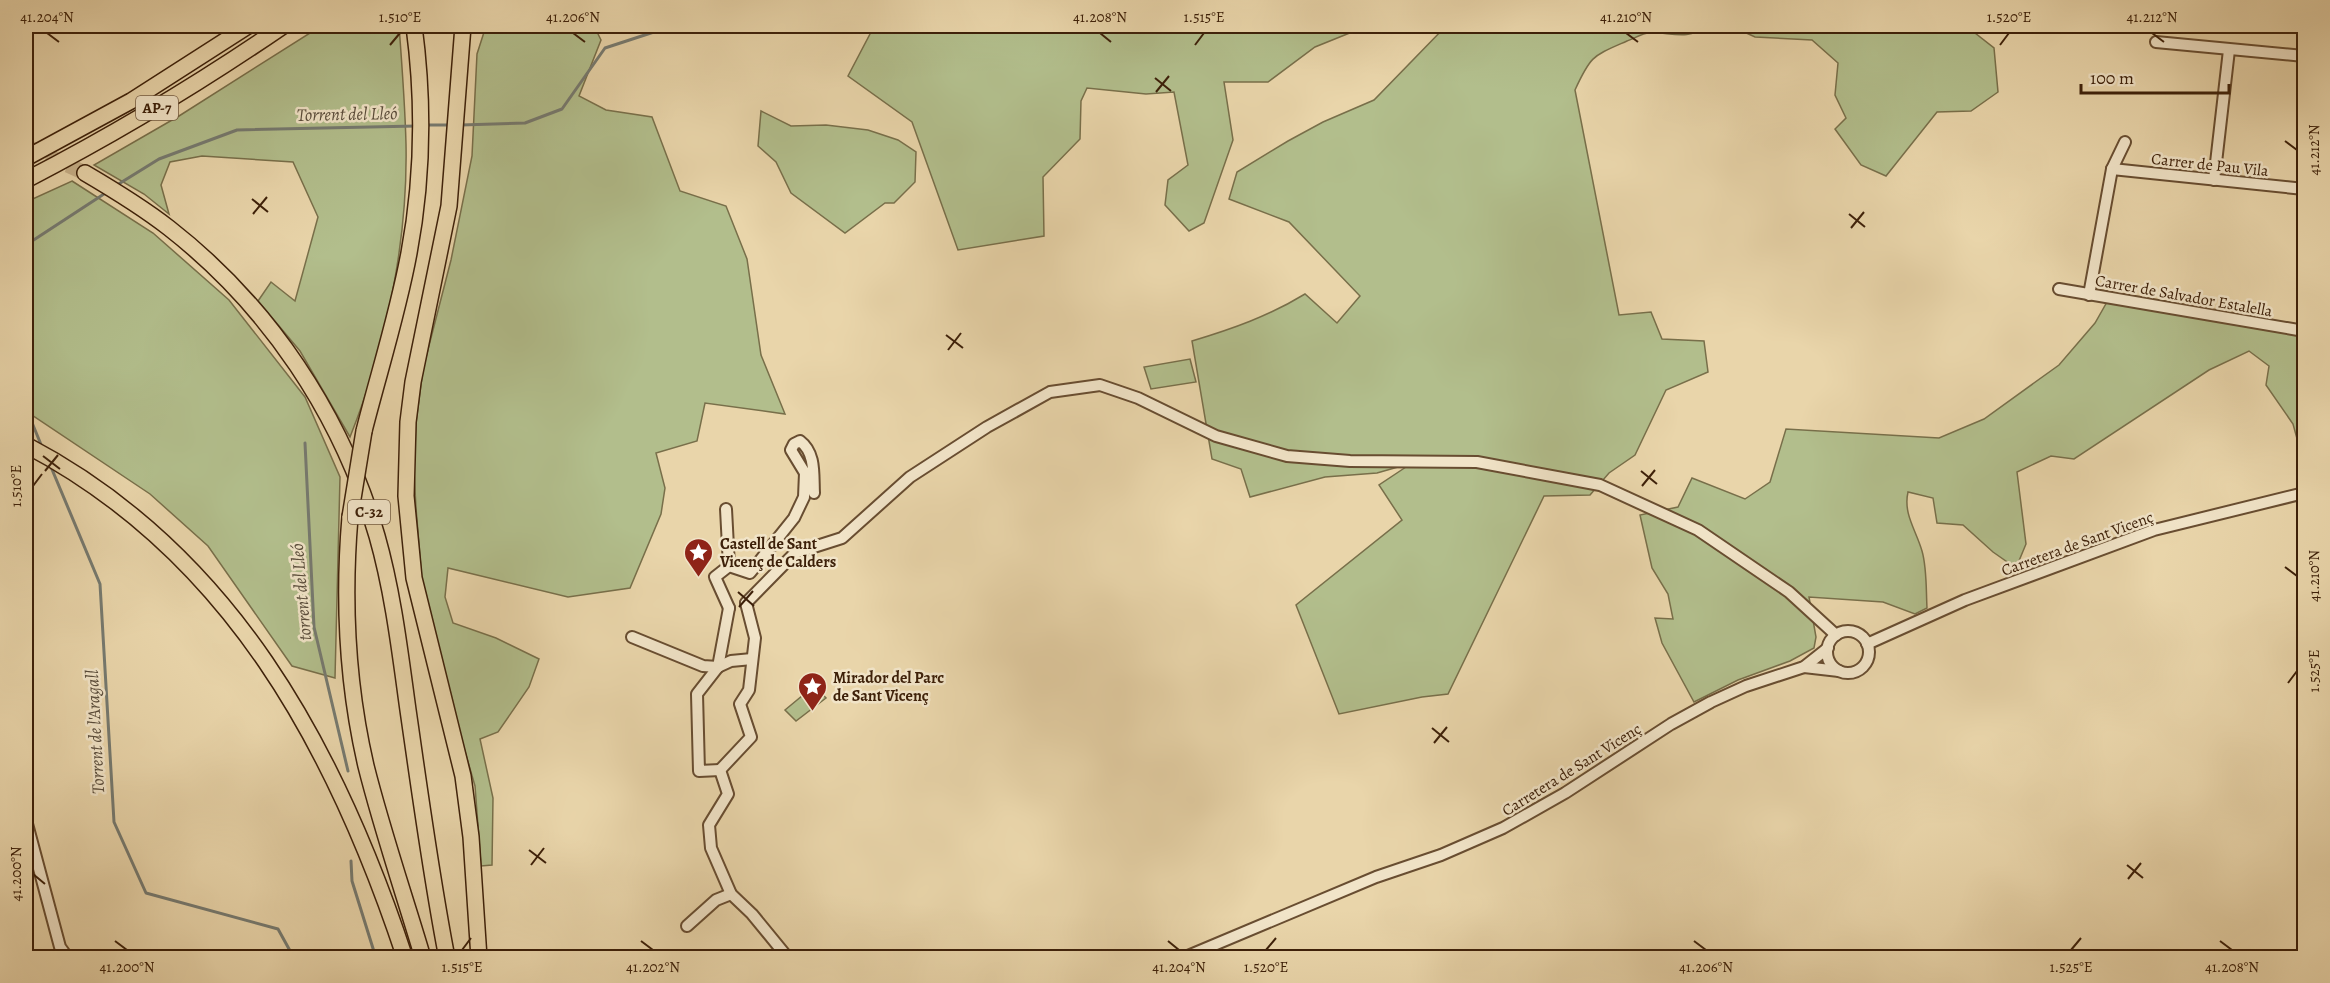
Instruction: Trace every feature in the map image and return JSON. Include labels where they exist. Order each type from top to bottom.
[{"type":"highway","name":"AP-7","points":[[26,158],[131,101],[248,26]]},
{"type":"highway","name":"AP-7","points":[[26,180],[116,132],[207,78],[283,26]]},
{"type":"highway","name":"C-32","points":[[414,26],[420,117],[415,213],[409,253],[396,310],[364,431],[350,517],[346,611],[357,718],[374,793],[423,957]]},
{"type":"highway","name":"C-32","points":[[463,26],[449,206],[413,382],[407,441],[406,496],[414,579],[463,776],[471,837],[479,957]]},
{"type":"highway","name":"C-32","points":[[85,173],[133,202],[168,227],[243,296],[303,373],[341,441],[369,513],[388,585],[398,635],[434,889],[447,957]]},
{"type":"highway","points":[[26,445],[86,482],[141,523],[195,574],[245,631],[288,693],[336,782],[366,852],[405,957]]},
{"type":"street","points":[[2156,42],[2304,56]]},
{"type":"street","points":[[2214,180],[2229,50]]},
{"type":"street","points":[[2089,294],[2112,169],[2125,142]]},
{"type":"street","name":"Carrer de Pau Vila","points":[[2112,169],[2304,189]]},
{"type":"street","name":"Carrer de Salvador Estalella","points":[[2059,289],[2304,331]]},
{"type":"street","points":[[729,608],[746,603],[795,553],[842,538],[910,477],[987,427],[1050,392],[1100,386],[1138,398],[1216,436],[1287,456],[1350,461],[1477,462],[1600,485],[1698,531],[1789,592],[1836,635]]},
{"type":"street","points":[[729,566],[750,573],[794,518],[806,489],[805,473],[791,450],[794,444],[800,441],[807,446],[813,462],[813,493]]},
{"type":"street","name":"Carretera de Sant Vicenç","points":[[1867,644],[1965,600],[2154,530],[2304,493]]},
{"type":"street","points":[[726,509],[729,566]]},
{"type":"street","points":[[729,566],[715,577],[729,608],[718,667],[697,694],[699,771],[720,770],[752,737],[740,704],[749,690],[755,638],[746,603]]},
{"type":"street","points":[[1854,632],[1867,644],[1869,656],[1863,667],[1852,673],[1839,671],[1831,664],[1828,648],[1836,635],[1854,632]]},
{"type":"street","points":[[632,637],[703,666],[718,667],[731,661],[752,659]]},
{"type":"street","name":"Carretera de Sant Vicenç","points":[[1183,957],[1365,882],[1441,855],[1503,828],[1566,793],[1671,724],[1711,702],[1746,687],[1804,667],[1828,648]]},
{"type":"street","name":"Carretera de Sant Vicenç","points":[[1804,667],[1839,671]]},
{"type":"street","points":[[720,770],[728,794],[709,825],[711,848],[731,894],[752,914],[788,957]]},
{"type":"street","points":[[26,819],[60,947],[68,957]]},
{"type":"street","points":[[687,926],[716,900],[731,894]]},
{"type":"green space","points":[[321,26],[399,26],[406,181],[399,256],[374,367],[350,437],[300,351],[258,301],[271,282],[295,301],[318,217],[293,162],[202,156],[170,162],[161,185],[169,214],[144,194],[94,165],[179,116]]},
{"type":"green space","points":[[486,26],[594,26],[601,40],[579,96],[606,110],[652,117],[680,191],[726,206],[747,259],[761,355],[785,414],[705,403],[697,441],[656,453],[665,488],[661,514],[630,588],[568,597],[448,568],[445,597],[453,623],[496,638],[539,659],[529,687],[498,732],[480,739],[493,798],[492,865],[481,866],[475,786],[440,665],[423,593],[414,471],[416,423],[423,369],[451,260],[472,156],[477,54]]},
{"type":"green space","points":[[867,26],[1367,26],[1315,47],[1268,82],[1224,82],[1233,140],[1204,223],[1189,231],[1165,205],[1168,180],[1188,165],[1174,92],[1146,94],[1087,88],[1081,101],[1080,139],[1043,177],[1044,236],[958,250],[912,122],[848,76],[871,32]]},
{"type":"green space","points":[[1446,26],[1703,26],[1698,31],[1685,35],[1646,33],[1607,50],[1590,63],[1575,90],[1619,315],[1651,312],[1662,339],[1704,341],[1708,372],[1666,390],[1635,455],[1609,473],[1590,495],[1544,496],[1448,694],[1339,714],[1296,605],[1402,520],[1379,485],[1412,463],[1377,473],[1325,477],[1250,497],[1241,469],[1212,459],[1192,341],[1250,321],[1305,294],[1337,323],[1360,296],[1289,222],[1229,199],[1237,172],[1323,122],[1374,100]]},
{"type":"green space","points":[[1731,26],[1966,26],[1994,48],[1998,92],[1971,111],[1937,112],[1886,176],[1861,165],[1835,129],[1846,118],[1835,95],[1838,63],[1812,40],[1755,37]]},
{"type":"green space","points":[[761,111],[791,126],[826,125],[868,130],[898,140],[916,152],[915,182],[894,203],[885,203],[845,233],[791,193],[776,162],[758,146]]},
{"type":"green space","points":[[72,181],[153,233],[229,300],[305,397],[340,477],[335,678],[292,666],[208,546],[150,494],[26,411],[26,202]]},
{"type":"green space","points":[[2107,302],[2304,333],[2302,349],[2304,349],[2304,464],[2293,424],[2266,385],[2269,366],[2249,351],[2209,370],[2074,459],[2051,456],[2017,472],[2026,544],[2016,568],[1993,552],[1963,525],[1937,523],[1933,498],[1908,492],[1907,508],[1925,565],[1927,608],[1915,614],[1883,602],[1809,597],[1816,637],[1814,648],[1790,661],[1738,680],[1694,702],[1662,643],[1655,618],[1673,619],[1668,594],[1652,568],[1640,515],[1678,507],[1692,478],[1745,499],[1770,482],[1786,429],[1939,438],[1984,419],[2059,365],[2095,323]]},
{"type":"green space","points":[[1190,359],[1196,382],[1151,389],[1144,367]]},
{"type":"green space","points":[[814,686],[826,698],[796,721],[785,710]]},
{"type":"green space","points":[[26,709],[31,741],[28,794],[30,832],[26,855]]},
{"type":"waterway","name":"Torrent del Lleó","points":[[461,125],[525,123],[562,109],[605,48],[657,31],[658,26]]},
{"type":"waterway","name":"Torrent del Lleó","points":[[425,125],[452,125]]},
{"type":"waterway","name":"Torrent del Lleó","points":[[117,185],[159,159],[237,130],[416,126]]},
{"type":"waterway","name":"Torrent del Lleó","points":[[26,245],[107,192]]},
{"type":"waterway","name":"Torrent de l'Aragall","points":[[26,408],[42,447]]},
{"type":"waterway","name":"torrent del Lleó","points":[[305,443],[314,627],[348,771]]},
{"type":"waterway","name":"Torrent de l'Aragall","points":[[51,467],[100,584],[114,822],[146,893],[278,929],[294,958]]},
{"type":"waterway","name":"torrent del Lleó","points":[[351,861],[352,881],[376,958]]},
{"type":"tunnel","points":[[26,146],[85,173]]},
{"type":"place","name":"Castell de Sant Vicenç de Calders","points":[[699,578]]},
{"type":"place","name":"Mirador del Parc de Sant Vicenç","points":[[812,712]]}]
